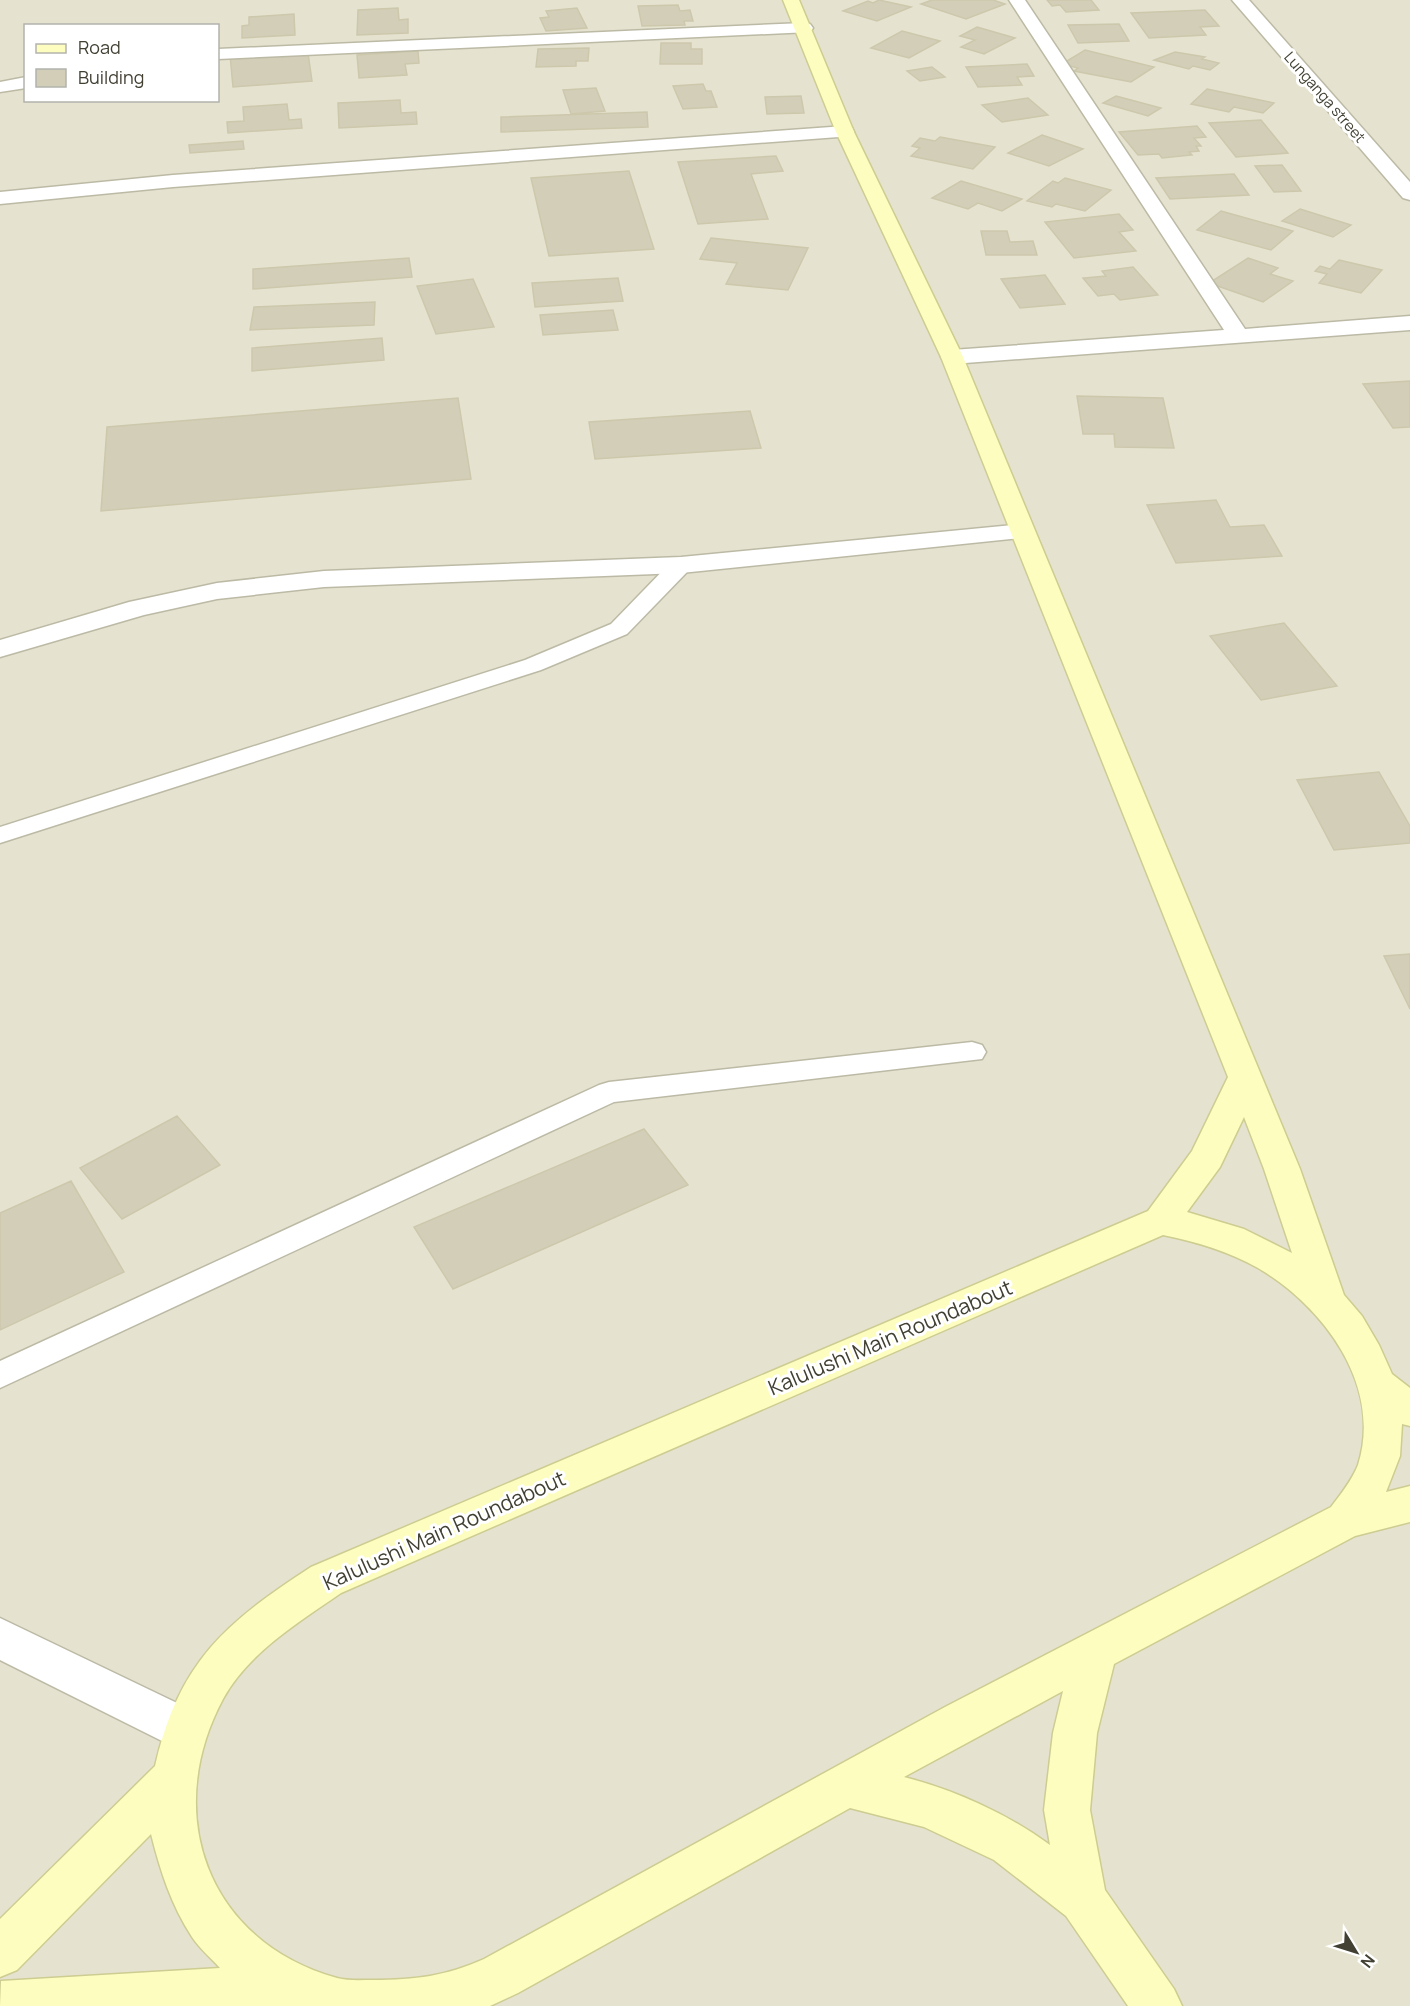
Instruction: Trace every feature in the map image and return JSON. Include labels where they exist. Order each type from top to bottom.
[{"type":"street","points":[[791,0],[845,132],[952,357],[1282,1168],[1327,1304]]},
{"type":"street","points":[[1017,0],[1238,335]]},
{"type":"street","name":"Lunganga street","points":[[1240,0],[1410,194]]},
{"type":"street","points":[[219,54],[804,28]]},
{"type":"street","points":[[0,87],[24,82]]},
{"type":"street","points":[[0,198],[173,181],[845,132]]},
{"type":"street","points":[[952,357],[1410,322]]},
{"type":"street","points":[[0,649],[138,608],[218,591],[324,579],[681,565],[1022,532]]},
{"type":"street","points":[[1161,1221],[1207,1158],[1245,1077]]},
{"type":"street","name":"Kalulushi Main Roundabout","points":[[1161,1221],[1202,1229],[1243,1243],[1279,1264],[1313,1288],[1342,1318],[1363,1350],[1378,1385],[1383,1421],[1380,1456],[1367,1490],[1346,1520],[846,1785],[502,1991],[396,2005],[340,2003],[291,1988],[247,1961],[212,1925],[186,1884],[173,1834],[172,1781],[186,1730],[209,1683],[242,1643],[283,1609],[326,1580],[1161,1221]]},
{"type":"street","points":[[1378,1385],[1410,1410]]},
{"type":"street","points":[[1346,1520],[1410,1504]]},
{"type":"street","points":[[0,1638],[186,1730]]},
{"type":"street","points":[[1083,1899],[1067,1810],[1075,1733],[1095,1651]]},
{"type":"street","points":[[0,1953],[172,1781]]},
{"type":"street","points":[[846,1785],[930,1806],[1010,1844],[1083,1899],[1157,2006]]},
{"type":"street","points":[[1,2006],[291,1988]]},
{"type":"lane","points":[[0,835],[533,665],[619,629],[681,565]]},
{"type":"lane","points":[[0,1375],[609,1092],[972,1052]]},
{"type":"shaded area","points":[[0,0],[1410,0],[1410,2006],[0,2006]]},
{"type":"building","points":[[879,0],[911,7],[877,21],[843,11],[868,1],[873,3]]},
{"type":"building","points":[[932,0],[993,0],[1005,4],[966,19],[921,4]]},
{"type":"building","points":[[1047,0],[1091,0],[1099,10],[1066,12],[1060,5],[1052,6]]},
{"type":"building","points":[[678,5],[680,11],[690,10],[693,21],[684,21],[685,25],[642,26],[638,6]]},
{"type":"building","points":[[398,8],[399,20],[408,19],[408,33],[357,35],[358,10]]},
{"type":"building","points":[[577,8],[587,28],[546,31],[540,18],[549,17],[546,11]]},
{"type":"building","points":[[1205,10],[1219,26],[1200,27],[1206,35],[1149,38],[1131,13]]},
{"type":"building","points":[[294,14],[295,35],[242,38],[242,26],[249,25],[249,17]]},
{"type":"building","points":[[1119,24],[1129,41],[1078,43],[1068,25]]},
{"type":"building","points":[[977,27],[1015,38],[984,54],[961,47],[975,40],[960,36]]},
{"type":"building","points":[[902,31],[940,41],[909,58],[871,48]]},
{"type":"building","points":[[661,43],[691,43],[691,49],[702,49],[702,64],[660,64]]},
{"type":"building","points":[[589,48],[588,61],[576,61],[576,66],[536,67],[538,49]]},
{"type":"building","points":[[1085,50],[1154,67],[1131,82],[1074,71],[1078,68],[1062,64]]},
{"type":"building","points":[[418,51],[419,63],[405,64],[407,75],[359,78],[357,55]]},
{"type":"building","points":[[1175,52],[1205,57],[1202,59],[1219,63],[1210,70],[1193,66],[1189,69],[1154,60]]},
{"type":"building","points":[[308,53],[312,81],[233,87],[230,55]]},
{"type":"building","points":[[1027,64],[1034,76],[1017,77],[1022,85],[978,87],[966,67]]},
{"type":"building","points":[[932,67],[945,77],[920,81],[907,71]]},
{"type":"building","points":[[703,84],[706,91],[711,91],[717,107],[683,109],[673,86]]},
{"type":"building","points":[[596,88],[605,111],[571,114],[563,90]]},
{"type":"building","points":[[1207,89],[1274,103],[1263,113],[1234,107],[1229,112],[1191,104]]},
{"type":"building","points":[[801,96],[804,113],[767,114],[765,97]]},
{"type":"building","points":[[1116,96],[1161,108],[1148,116],[1103,103]]},
{"type":"building","points":[[1028,98],[1048,115],[1002,122],[982,105]]},
{"type":"building","points":[[400,100],[401,113],[416,112],[417,124],[339,128],[338,103]]},
{"type":"building","points":[[287,104],[289,120],[301,119],[302,128],[228,133],[227,122],[244,121],[243,107]]},
{"type":"building","points":[[647,112],[648,127],[501,132],[501,117]]},
{"type":"building","points":[[1261,120],[1288,153],[1236,157],[1209,123]]},
{"type":"building","points":[[1197,126],[1206,137],[1194,138],[1201,146],[1196,146],[1199,151],[1189,152],[1192,155],[1162,158],[1159,154],[1138,155],[1119,132]]},
{"type":"building","points":[[1042,135],[1083,149],[1049,166],[1008,153]]},
{"type":"building","points":[[940,137],[995,147],[973,169],[911,156],[920,148],[912,146],[920,138],[935,141]]},
{"type":"building","points":[[243,141],[244,149],[190,153],[189,145]]},
{"type":"building","points":[[776,156],[783,171],[751,174],[768,219],[698,224],[678,162]]},
{"type":"building","points":[[1282,165],[1301,191],[1274,192],[1255,166]]},
{"type":"building","points":[[629,171],[654,249],[549,256],[531,178]]},
{"type":"building","points":[[1234,174],[1249,195],[1170,199],[1156,178]]},
{"type":"building","points":[[1065,178],[1111,190],[1085,211],[1056,204],[1052,207],[1027,201],[1053,181],[1058,183]]},
{"type":"building","points":[[961,181],[1022,199],[1002,211],[978,203],[968,209],[932,198]]},
{"type":"building","points":[[1300,209],[1351,225],[1333,237],[1282,221]]},
{"type":"building","points":[[1221,211],[1293,231],[1271,250],[1197,230]]},
{"type":"building","points":[[1119,214],[1133,230],[1119,232],[1136,251],[1074,258],[1045,222]]},
{"type":"building","points":[[981,231],[1007,231],[1010,242],[1033,241],[1037,255],[986,255]]},
{"type":"building","points":[[711,238],[808,248],[788,290],[726,284],[737,263],[700,259]]},
{"type":"building","points":[[409,258],[412,277],[253,289],[253,269]]},
{"type":"building","points":[[1248,258],[1278,268],[1270,274],[1293,281],[1263,302],[1209,283]]},
{"type":"building","points":[[1339,260],[1382,270],[1361,293],[1319,283],[1327,274],[1315,271],[1320,266],[1330,269]]},
{"type":"building","points":[[1133,267],[1158,295],[1120,300],[1114,294],[1098,296],[1083,278],[1106,276],[1102,271]]},
{"type":"building","points":[[1045,275],[1065,304],[1020,308],[1001,279]]},
{"type":"building","points":[[618,278],[623,301],[535,307],[532,283]]},
{"type":"building","points":[[473,279],[494,327],[436,334],[417,286]]},
{"type":"building","points":[[375,302],[374,325],[250,330],[254,307]]},
{"type":"building","points":[[613,310],[618,330],[543,335],[540,315]]},
{"type":"building","points":[[382,338],[384,360],[252,371],[252,348]]},
{"type":"building","points":[[1410,381],[1410,427],[1393,428],[1363,384]]},
{"type":"building","points":[[1077,396],[1163,398],[1174,448],[1115,447],[1114,434],[1083,434]]},
{"type":"building","points":[[458,398],[471,479],[101,511],[107,427]]},
{"type":"building","points":[[750,411],[761,448],[595,459],[589,422]]},
{"type":"building","points":[[1216,500],[1230,527],[1264,525],[1282,556],[1176,563],[1147,505]]},
{"type":"building","points":[[1284,623],[1337,686],[1261,700],[1210,636]]},
{"type":"building","points":[[1379,772],[1410,826],[1410,843],[1334,850],[1297,780]]},
{"type":"building","points":[[1410,954],[1410,1009],[1384,956]]},
{"type":"building","points":[[177,1116],[220,1165],[122,1219],[80,1168]]},
{"type":"building","points":[[644,1129],[688,1185],[453,1289],[414,1227]]},
{"type":"building","points":[[71,1181],[124,1272],[0,1330],[0,1213]]}]
